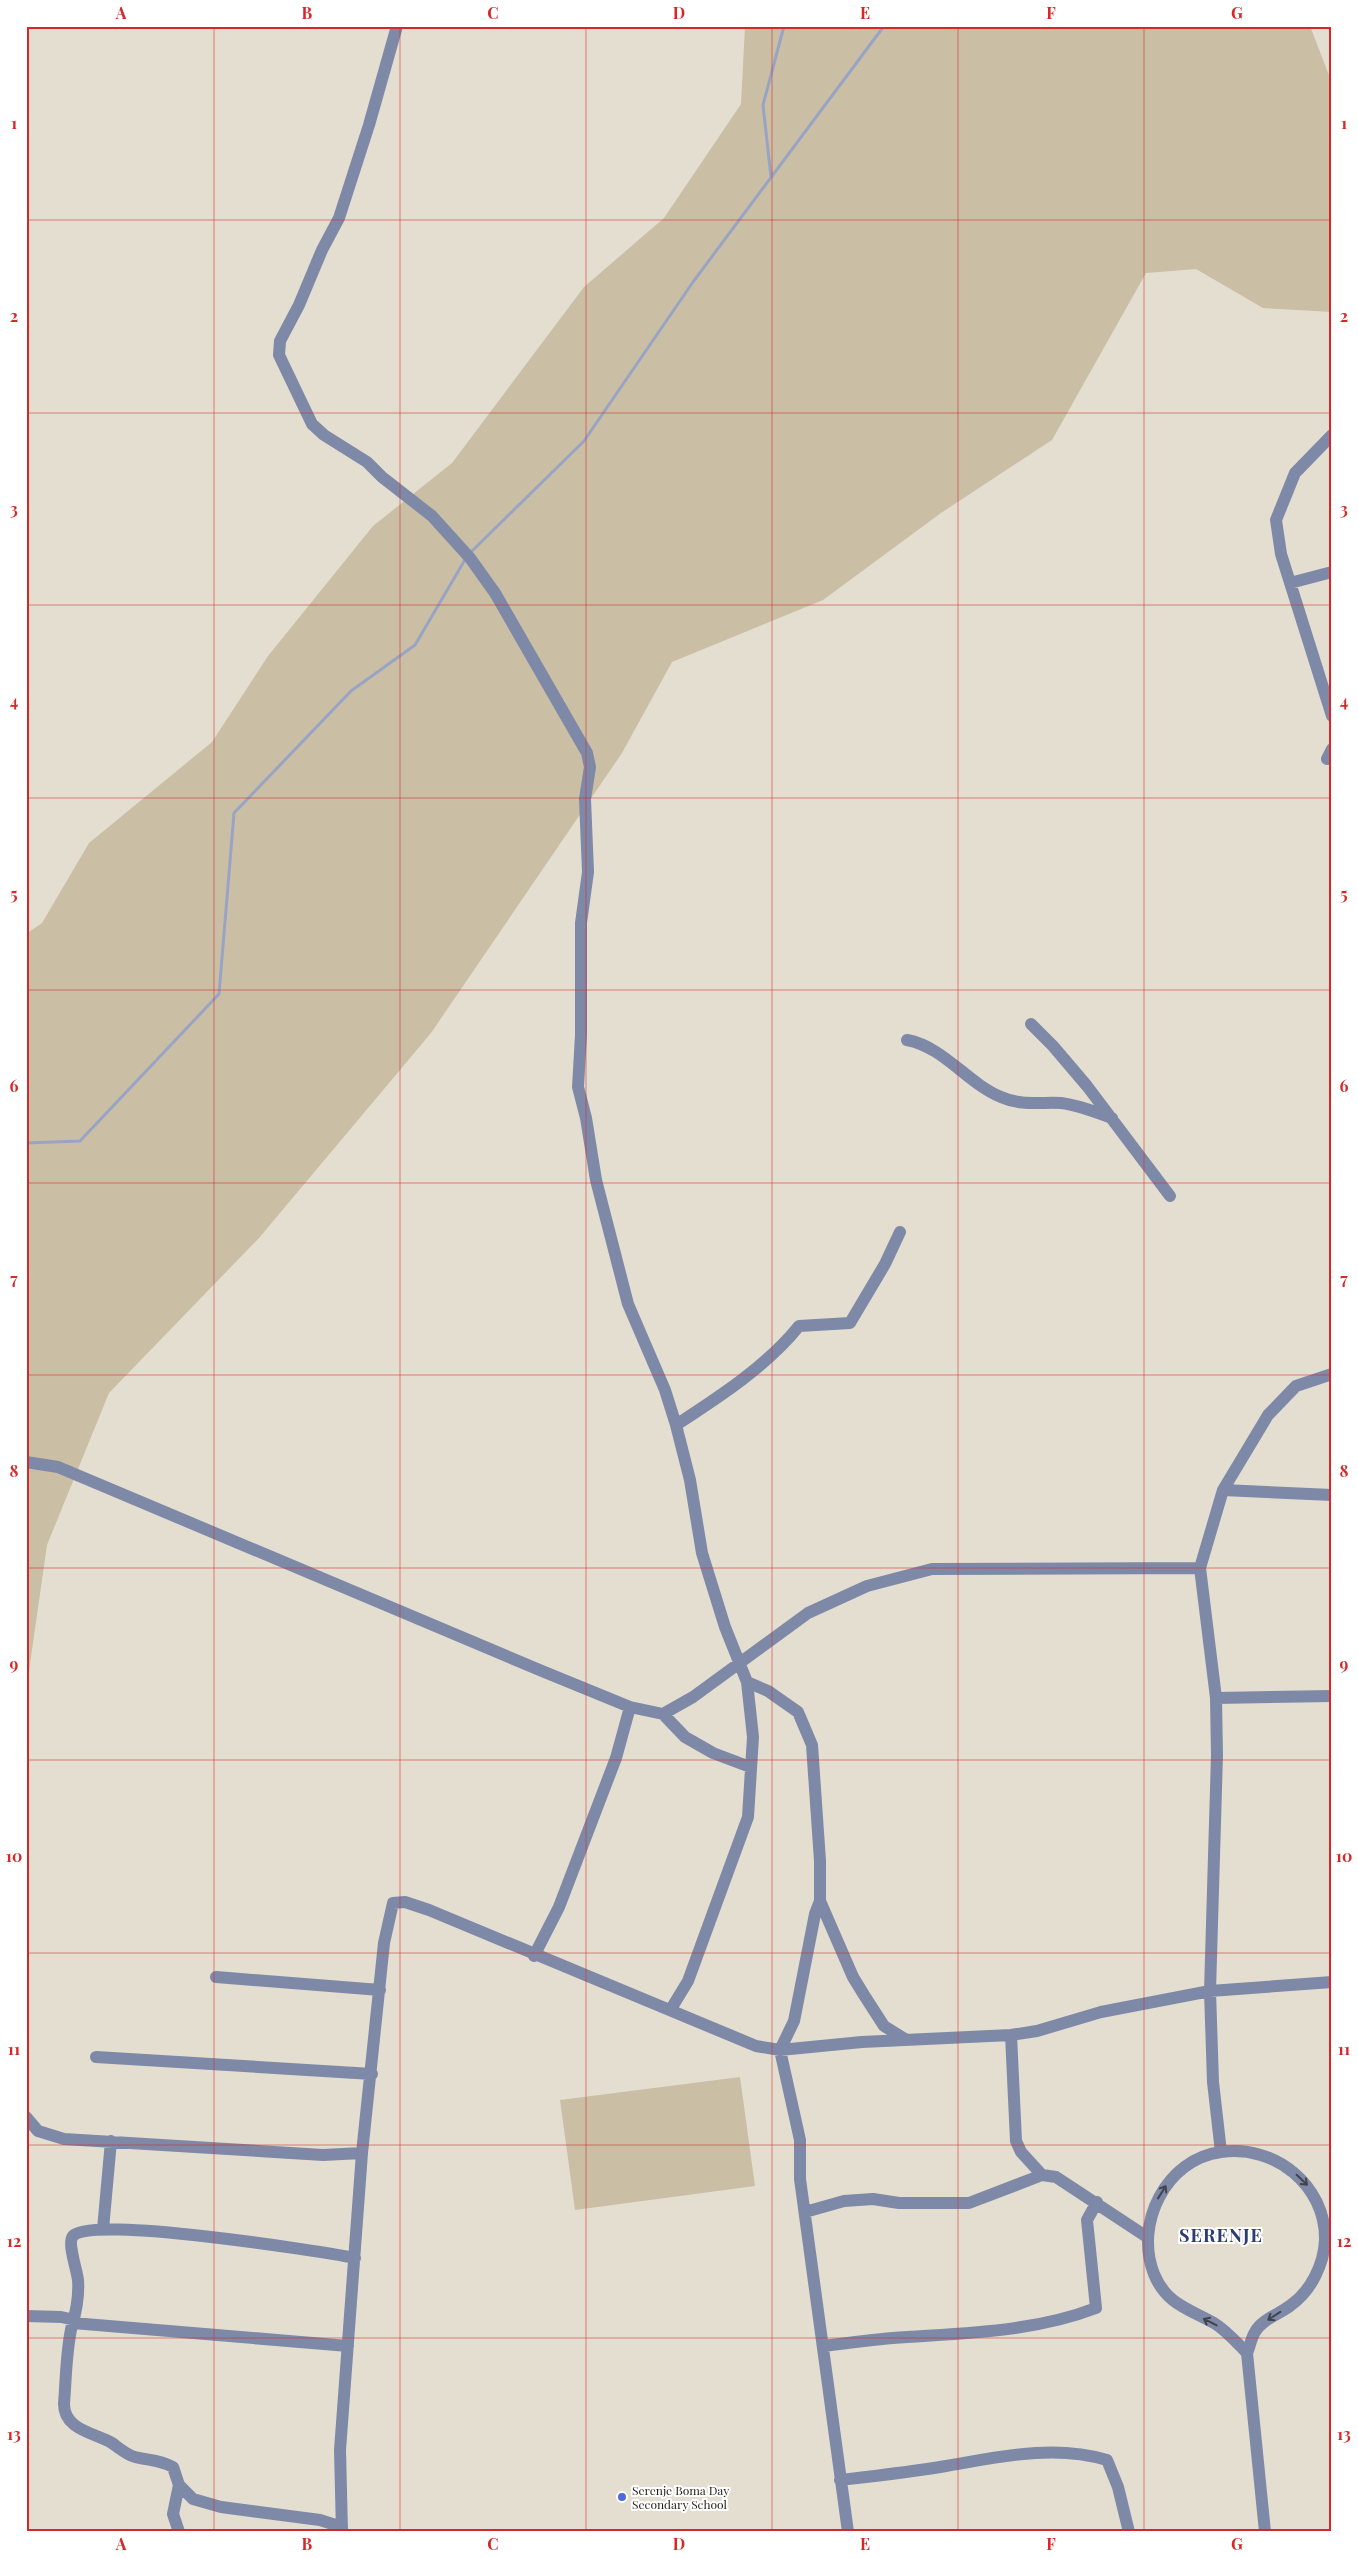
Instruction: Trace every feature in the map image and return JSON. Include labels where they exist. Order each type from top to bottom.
[{"type":"street","points":[[397,26],[369,125],[339,218],[322,250],[299,305],[280,341],[280,355],[312,424],[324,436],[367,462],[382,477],[432,516],[470,558],[496,593],[586,754],[590,767],[585,799],[588,872],[581,923],[578,1087],[586,1118],[596,1180],[628,1304],[665,1390],[690,1480],[702,1553],[738,1664],[747,1682],[753,1737],[748,1817],[688,1981],[672,2009]]},
{"type":"street","points":[[1332,435],[1295,473],[1276,520],[1281,554],[1332,716]]},
{"type":"street","points":[[1290,583],[1332,572]]},
{"type":"street","points":[[1031,1024],[1054,1046],[1112,1118],[1170,1196]]},
{"type":"street","points":[[907,1040],[917,1042],[940,1054],[983,1087],[1001,1097],[1026,1104],[1064,1104],[1112,1118]]},
{"type":"street","points":[[676,1425],[750,1373],[788,1340],[799,1326],[850,1323],[885,1264],[900,1232]]},
{"type":"street","points":[[1221,2152],[1212,2073],[1210,1991],[1216,1853],[1216,1698],[1200,1568],[1223,1490],[1268,1415],[1296,1386],[1332,1374]]},
{"type":"street","points":[[26,1462],[58,1467],[630,1707],[663,1714],[685,1737],[713,1753],[750,1767]]},
{"type":"street","points":[[1223,1490],[1332,1496]]},
{"type":"street","points":[[663,1714],[693,1697],[808,1613],[867,1586],[932,1569],[1200,1568]]},
{"type":"street","points":[[747,1682],[768,1690],[798,1712],[812,1745],[820,1861],[820,1901],[815,1914],[794,2021],[780,2050],[800,2140],[800,2179],[848,2532]]},
{"type":"street","points":[[1216,1698],[1332,1696]]},
{"type":"street","points":[[534,1956],[559,1907],[616,1758],[630,1707]]},
{"type":"street","points":[[820,1901],[853,1977],[864,1995],[884,2026],[905,2039]]},
{"type":"street","points":[[355,2258],[300,2248],[142,2230],[103,2229],[81,2231],[73,2236],[70,2244],[78,2281],[64,2413],[81,2430],[110,2442],[134,2457],[159,2460],[173,2467],[179,2485],[192,2499],[222,2507],[320,2520],[342,2529],[340,2450],[355,2258],[362,2152],[372,2074],[384,1943],[392,1903],[405,1902],[429,1910],[534,1956],[672,2009],[756,2046],[780,2050],[905,2039],[1011,2035],[1037,2031],[1101,2012],[1210,1991],[1332,1982]]},
{"type":"street","points":[[216,1977],[380,1990]]},
{"type":"street","points":[[1011,2035],[1016,2141],[1021,2152],[1042,2175]]},
{"type":"street","points":[[96,2057],[372,2074]]},
{"type":"street","points":[[26,2117],[38,2131],[64,2139],[324,2155],[362,2152]]},
{"type":"street","points":[[103,2229],[111,2141]]},
{"type":"street","points":[[1247,2353],[1230,2335],[1214,2323],[1190,2313],[1168,2296],[1154,2274],[1147,2236],[1152,2211],[1164,2188],[1183,2169],[1206,2156],[1221,2152],[1251,2151],[1281,2163],[1306,2182],[1321,2209],[1328,2239],[1320,2264],[1309,2287],[1292,2305],[1270,2317],[1255,2330],[1247,2353],[1265,2532]]},
{"type":"street","points":[[805,2212],[844,2200],[873,2199],[899,2203],[969,2203],[1042,2175],[1056,2177],[1147,2236]]},
{"type":"street","points":[[824,2346],[892,2338],[968,2334],[1034,2324],[1079,2314],[1096,2308],[1087,2220],[1097,2202]]},
{"type":"street","points":[[26,2316],[61,2317],[74,2322],[348,2346]]},
{"type":"street","points":[[840,2480],[944,2466],[1016,2453],[1084,2454],[1107,2460],[1118,2487],[1129,2532]]},
{"type":"street","points":[[179,2485],[173,2514],[179,2532]]},
{"type":"shaded area","points":[[745,26],[1310,26],[1332,83],[1332,312],[1263,308],[1196,269],[1146,273],[1052,440],[941,513],[823,600],[672,662],[622,753],[431,1033],[259,1238],[109,1393],[47,1545],[26,1692],[26,934],[42,923],[89,843],[212,742],[268,656],[373,526],[452,463],[584,287],[664,218],[741,104]]},
{"type":"shaded area","points":[[740,2077],[755,2186],[575,2210],[560,2100]]},
{"type":"waterway","points":[[771,177],[763,105],[784,26]]},
{"type":"waterway","points":[[470,553],[584,441],[693,282],[884,26]]},
{"type":"waterway","points":[[26,1143],[80,1141],[219,994],[234,813],[351,691],[415,645],[466,558]]},
{"type":"place","name":"Serenje Boma Day Secondary School","points":[[622,2497]]},
{"type":"district","name":"SERENJE","points":[[1221,2235]]}]
